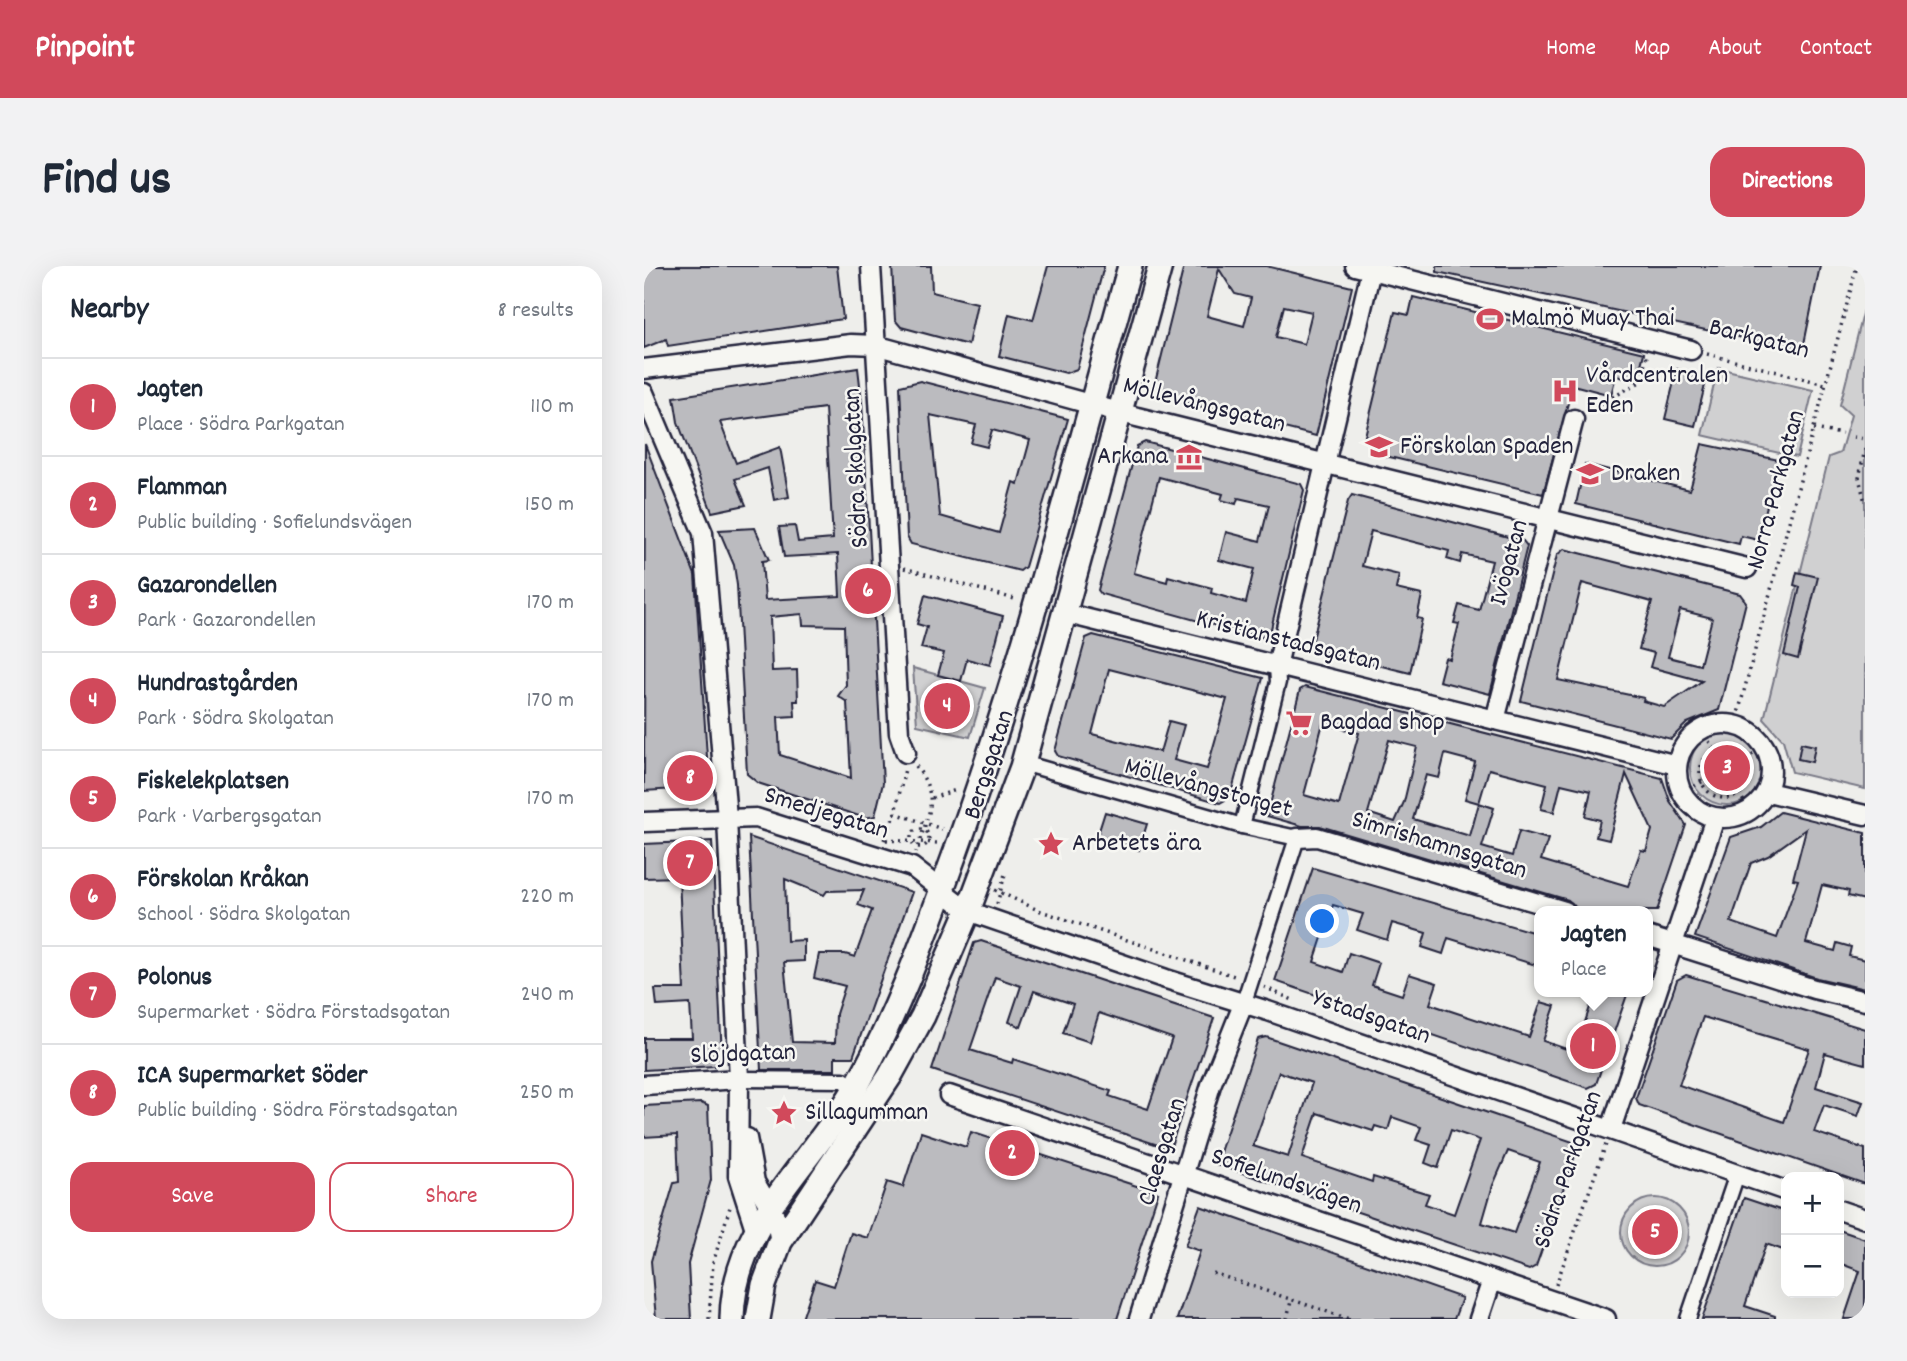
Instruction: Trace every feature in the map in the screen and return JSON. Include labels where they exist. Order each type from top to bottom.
[{"type":"street","name":"Södra Skolgatan","points":[[871,266],[899,733],[906,753]]},
{"type":"street","name":"Bergsgatan","points":[[732,1319],[732,1299],[742,1258],[770,1205],[855,1089],[904,994],[989,755],[1035,605],[1130,266]]},
{"type":"street","name":"Bergsgatan","points":[[758,1319],[764,1285],[780,1242],[890,1076],[923,1016],[968,911],[1023,763],[1160,266]]},
{"type":"street","name":"Barkgatan","points":[[1366,267],[1691,350]]},
{"type":"street","points":[[1242,826],[1278,682],[1277,666],[1325,463],[1366,267]]},
{"type":"street","name":"Möllevångsgatan","points":[[644,369],[851,344],[876,345],[1118,412],[1747,568]]},
{"type":"street","points":[[644,393],[703,533],[727,818],[739,1079],[738,1176],[756,1232]]},
{"type":"street","name":"Ivögatan","points":[[1495,720],[1574,419]]},
{"type":"street","name":"Kristianstadsgatan","points":[[1064,613],[1677,765]]},
{"type":"street","points":[[1712,725],[1735,725],[1754,734],[1766,748],[1772,771],[1768,792],[1750,812],[1739,817],[1714,818],[1693,807],[1682,793],[1677,765],[1685,744],[1702,729],[1712,725]]},
{"type":"street","name":"Möllevångstorget","points":[[1023,763],[1242,826],[1297,838],[1244,1002]]},
{"type":"street","points":[[1768,792],[1865,816]]},
{"type":"street","name":"Smedjegatan","points":[[644,822],[756,818],[912,867],[942,890]]},
{"type":"street","name":"Södra Parkgatan","points":[[1611,1129],[1714,818]]},
{"type":"street","name":"Simrishamnsgatan","points":[[1297,838],[1317,837],[1547,906]]},
{"type":"street","name":"Ystadsgatan","points":[[942,890],[968,911],[1166,979],[1244,1002],[1781,1189]]},
{"type":"street","points":[[1653,938],[1815,989],[1865,1001]]},
{"type":"street","name":"Claesgatan","points":[[1139,1319],[1211,1085],[1244,1002]]},
{"type":"street","points":[[739,1079],[753,1173],[770,1205],[780,1242]]},
{"type":"street","name":"Slöjdgatan","points":[[644,1085],[739,1079],[844,1080]]},
{"type":"street","name":"Sofielundsvägen","points":[[949,1095],[1606,1319]]},
{"type":"street","points":[[1688,1319],[1737,1174]]},
{"type":"street","points":[[1844,1212],[1865,1219]]},
{"type":"street","points":[[1479,1319],[1492,1280]]},
{"type":"path","name":"Norra Parkgatan","points":[[1735,725],[1857,266]]},
{"type":"path","points":[[1574,419],[1640,382],[1650,340]]},
{"type":"path","name":"Barkgatan","points":[[1691,350],[1825,384]]},
{"type":"path","points":[[1814,429],[1842,434]]},
{"type":"path","points":[[1853,437],[1865,439]]},
{"type":"path","points":[[1865,449],[1859,478],[1865,502]]},
{"type":"path","points":[[889,563],[1035,605]]},
{"type":"path","points":[[1702,729],[1714,750]]},
{"type":"path","points":[[1729,748],[1725,769],[1750,812]]},
{"type":"path","points":[[1729,748],[1745,758],[1749,778],[1739,793],[1719,797],[1712,794],[1702,783],[1700,767],[1714,750],[1729,748]]},
{"type":"path","points":[[1745,758],[1766,748]]},
{"type":"path","points":[[906,753],[928,783],[932,798],[912,867]]},
{"type":"path","points":[[884,839],[905,777],[906,753]]},
{"type":"path","points":[[1682,793],[1725,769]]},
{"type":"path","points":[[932,798],[961,788]]},
{"type":"path","points":[[895,813],[927,822],[947,832]]},
{"type":"path","points":[[918,847],[912,842],[912,834],[915,830],[924,830]]},
{"type":"path","points":[[924,830],[929,841]]},
{"type":"path","points":[[920,839],[937,843]]},
{"type":"path","points":[[918,847],[929,841]]},
{"type":"path","points":[[1000,894],[1287,996]]},
{"type":"path","name":"Södra Parkgatan","points":[[1551,1300],[1611,1129]]},
{"type":"path","points":[[709,1319],[713,1263],[725,1219],[734,1198],[743,1191]]},
{"type":"path","points":[[1213,1273],[1349,1319]]},
{"type":"path","points":[[1287,1319],[1293,1302],[1289,1300]]},
{"type":"shaded area","points":[[1865,306],[1865,789],[1792,772],[1783,740],[1764,719],[1829,457],[1840,453],[1851,415],[1840,405]]},
{"type":"shaded area","points":[[1718,368],[1813,390],[1797,457],[1702,435]]},
{"type":"shaded area","points":[[913,668],[985,688],[970,737],[917,725]]},
{"type":"shaded area","points":[[1727,731],[1748,737],[1758,747],[1764,768],[1758,789],[1748,799],[1727,805],[1706,799],[1696,789],[1690,768],[1696,747],[1706,737]]},
{"type":"shaded area","points":[[1662,1198],[1683,1213],[1689,1225],[1687,1245],[1679,1256],[1662,1266],[1648,1266],[1631,1256],[1623,1245],[1621,1225],[1631,1208],[1642,1200]]},
{"type":"building","points":[[644,266],[837,266],[843,319],[668,346],[666,339],[644,348]]},
{"type":"building","points":[[892,266],[931,266],[932,292],[977,303],[968,345],[901,327],[895,320]]},
{"type":"building","points":[[1048,266],[1104,266],[1077,369],[1066,373],[999,356],[1009,314],[1033,320]]},
{"type":"building","points":[[1184,266],[1266,266],[1352,287],[1316,436],[1152,395]],"holes":[[[1219,269],[1235,294],[1251,298],[1244,326],[1207,316]],[[1284,306],[1312,312],[1304,344],[1276,337]]]},
{"type":"building","points":[[1437,266],[1820,266],[1804,344],[1794,349],[1437,272]]},
{"type":"building","points":[[1413,297],[1644,353],[1637,381],[1616,376],[1611,395],[1573,385],[1543,494],[1373,453],[1376,438],[1365,436],[1395,312],[1409,315]]},
{"type":"building","points":[[858,368],[883,783],[875,816],[865,818],[758,783],[747,774],[737,585],[734,565],[719,530],[755,528],[769,560],[762,561],[765,600],[840,596],[838,554],[784,557],[779,527],[795,526],[798,542],[833,539],[825,408],[720,422],[736,463],[780,447],[789,497],[774,500],[768,468],[735,479],[746,505],[712,512],[678,422],[674,397]],"holes":[[[802,614],[803,625],[844,626],[846,685],[838,696],[847,702],[851,778],[780,755],[778,717],[795,716],[794,701],[798,701],[797,670],[772,671],[770,617]]]},
{"type":"building","points":[[1677,369],[1707,377],[1695,426],[1665,419]]},
{"type":"building","points":[[920,381],[1068,419],[1025,567],[1020,571],[911,544],[907,537],[900,386]],"holes":[[[930,415],[976,425],[971,443],[987,447],[992,430],[1030,440],[1018,484],[1013,482],[999,533],[940,516]]]},
{"type":"building","points":[[1145,442],[1301,484],[1304,490],[1270,633],[1260,638],[1101,594],[1098,590],[1137,446]],"holes":[[[1159,477],[1223,494],[1221,500],[1236,504],[1238,498],[1269,505],[1260,541],[1226,532],[1219,560],[1254,569],[1246,603],[1211,593],[1212,588],[1168,576],[1167,582],[1134,573]]]},
{"type":"building","points":[[645,444],[695,575],[709,787],[644,791]]},
{"type":"building","points":[[1702,444],[1779,460],[1758,540],[1741,536],[1739,544],[1576,504],[1585,464],[1690,490]]},
{"type":"building","points":[[1352,495],[1523,541],[1527,546],[1490,694],[1439,681],[1445,658],[1450,659],[1459,624],[1454,623],[1459,605],[1479,610],[1492,561],[1462,554],[1460,563],[1447,559],[1449,551],[1371,531],[1362,566],[1399,575],[1396,589],[1422,595],[1417,618],[1422,619],[1410,673],[1316,650],[1312,643],[1348,501]]},
{"type":"building","points":[[1564,549],[1740,594],[1746,602],[1719,710],[1687,723],[1671,739],[1521,701],[1557,555]],"holes":[[[1582,583],[1652,602],[1639,649],[1654,653],[1650,667],[1702,681],[1664,707],[1643,701],[1644,698],[1558,680]],[[1680,610],[1712,618],[1700,665],[1668,657]]]},
{"type":"building","points":[[1797,572],[1818,577],[1798,659],[1784,655],[1800,587],[1794,585]]},
{"type":"building","points":[[925,595],[1003,616],[990,665],[967,659],[961,681],[938,675],[944,653],[921,648],[927,627],[917,624]]},
{"type":"building","points":[[1093,635],[1263,678],[1230,797],[1220,803],[1058,756],[1055,751],[1086,638]],"holes":[[[1109,669],[1227,699],[1207,769],[1174,760],[1184,725],[1169,721],[1160,752],[1092,734]]]},
{"type":"building","points":[[1305,687],[1662,778],[1670,801],[1686,825],[1657,911],[1653,911],[1653,906],[1574,906],[1568,900],[1320,826],[1302,826],[1267,816],[1300,690]],"holes":[[[1323,723],[1359,733],[1339,805],[1304,795]],[[1389,740],[1417,747],[1404,802],[1395,822],[1368,813]],[[1445,754],[1475,762],[1465,799],[1479,803],[1470,836],[1413,819],[1426,775],[1439,778]],[[1489,769],[1547,784],[1541,809],[1554,812],[1561,784],[1591,791],[1585,816],[1600,820],[1596,837],[1609,840],[1626,774],[1652,830],[1646,851],[1641,850],[1628,886],[1541,860],[1548,839],[1519,831],[1512,856],[1482,847],[1494,808],[1479,803]]]},
{"type":"building","points":[[1801,743],[1815,746],[1812,762],[1798,759]]},
{"type":"building","points":[[1105,812],[1147,824],[1139,850],[1097,837]]},
{"type":"building","points":[[1780,812],[1865,833],[1865,900],[1848,896],[1849,891],[1822,885],[1806,943],[1835,951],[1837,943],[1851,947],[1849,956],[1865,960],[1865,989],[1817,978],[1695,937],[1731,837],[1761,827]],"holes":[[[1806,829],[1793,879],[1798,880],[1777,938],[1731,922],[1751,863],[1768,856]]]},
{"type":"building","points":[[749,837],[912,892],[853,1057],[835,1057],[835,1070],[761,1070]],"holes":[[[785,879],[824,895],[827,891],[864,890],[858,905],[872,910],[855,957],[845,954],[819,954],[814,978],[845,986],[836,1014],[835,1043],[792,1042],[784,962],[804,961],[804,940],[787,941]]]},
{"type":"building","points":[[712,841],[722,1058],[716,1066],[644,1070],[644,1038],[692,1038],[690,1004],[657,1006],[655,989],[684,989],[679,877],[644,878],[644,844]]},
{"type":"building","points":[[1313,868],[1534,933],[1534,964],[1448,938],[1443,954],[1422,947],[1426,933],[1392,923],[1387,940],[1357,930],[1363,914],[1333,905],[1314,962],[1343,972],[1349,953],[1379,963],[1372,985],[1402,995],[1409,974],[1437,983],[1430,1004],[1529,1037],[1541,1002],[1555,1006],[1543,1041],[1575,1052],[1593,997],[1626,997],[1596,1084],[1588,1088],[1275,981]]},
{"type":"building","points":[[981,941],[1214,1018],[1170,1149],[932,1070],[974,943]],"holes":[[[995,977],[1021,986],[1009,1022],[1021,1027],[1034,991],[1073,1004],[1063,1033],[1090,1042],[1099,1013],[1172,1038],[1148,1109],[1109,1096],[1111,1091],[1013,1059],[1012,1063],[970,1050]]]},
{"type":"building","points":[[1686,975],[1865,1029],[1865,1064],[1825,1053],[1816,1087],[1863,1102],[1858,1116],[1824,1105],[1814,1132],[1865,1149],[1865,1184],[1844,1177],[1844,1172],[1831,1172],[1639,1105],[1636,1098],[1677,980]],"holes":[[[1703,1017],[1809,1049],[1784,1122],[1679,1085]]]},
{"type":"building","points":[[1266,1037],[1573,1142],[1577,1150],[1536,1266],[1529,1270],[1216,1164],[1258,1039]],"holes":[[[1279,1072],[1312,1083],[1288,1157],[1253,1146]],[[1317,1113],[1373,1131],[1375,1126],[1388,1130],[1392,1117],[1421,1127],[1416,1140],[1431,1145],[1425,1163],[1438,1168],[1451,1130],[1480,1140],[1454,1214],[1425,1204],[1429,1194],[1373,1177],[1372,1182],[1302,1158]],[[1508,1151],[1540,1162],[1514,1233],[1482,1223],[1493,1185]]]},
{"type":"building","points":[[701,1103],[708,1106],[711,1180],[688,1264],[691,1319],[656,1319],[651,1261],[674,1183],[679,1182],[677,1135],[644,1137],[644,1106]]},
{"type":"building","points":[[921,1132],[966,1147],[971,1132],[1158,1193],[1117,1319],[802,1319],[815,1280],[834,1286],[851,1233],[868,1238],[887,1182],[903,1187]]},
{"type":"building","points":[[1744,1198],[1781,1210],[1781,1249],[1766,1244],[1745,1306],[1775,1316],[1775,1319],[1702,1319]]},
{"type":"building","points":[[1200,1206],[1462,1298],[1454,1319],[1177,1319],[1200,1251],[1185,1246]]},
{"type":"building","points":[[1844,1232],[1865,1239],[1865,1319],[1844,1319],[1860,1271],[1844,1265]]},
{"type":"place","name":"Malmö Muay Thai","points":[[1490,319]]},
{"type":"place","name":"Vårdcentralen Eden","points":[[1565,391]]},
{"type":"place","name":"Förskolan Spaden","points":[[1379,447]]},
{"type":"place","name":"Arkana","points":[[1189,457]]},
{"type":"place","name":"Draken","points":[[1590,474]]},
{"type":"place","name":"Förskolan Kråkan","points":[[868,591]]},
{"type":"place","name":"Hundrastgården","points":[[947,706]]},
{"type":"place","name":"Bagdad shop","points":[[1299,723]]},
{"type":"place","name":"Gazarondellen","points":[[1727,768]]},
{"type":"place","name":"ICA Supermarket Söder","points":[[690,778]]},
{"type":"place","name":"Arbetets ära","points":[[1051,844]]},
{"type":"place","name":"Polonus","points":[[690,863]]},
{"type":"place","name":"Jagten","points":[[1593,1046]]},
{"type":"place","name":"Sillagumman","points":[[784,1113]]},
{"type":"place","name":"Flamman","points":[[1012,1153]]},
{"type":"place","name":"Fiskelekplatsen","points":[[1655,1232]]}]
